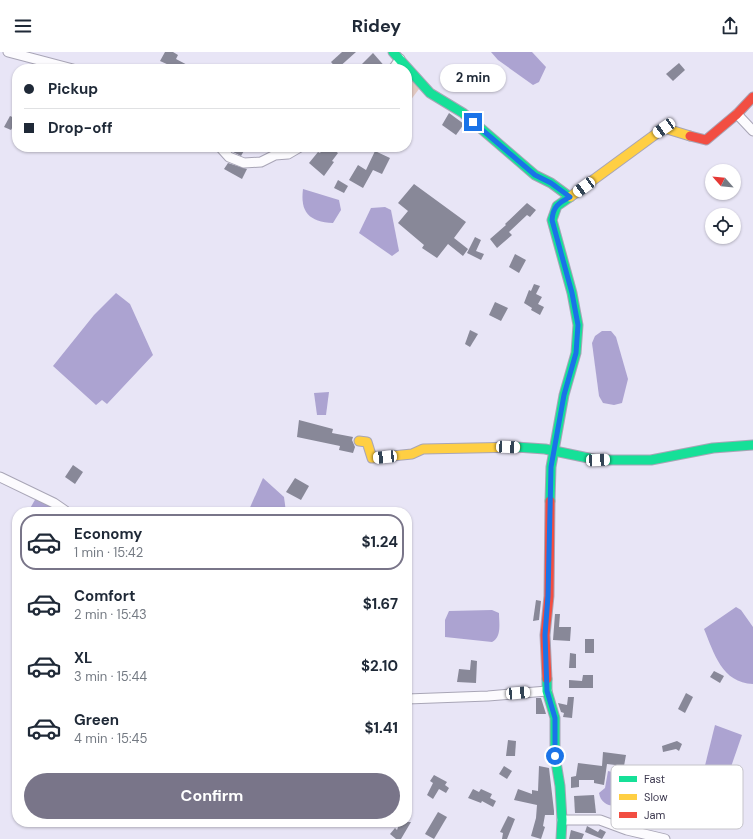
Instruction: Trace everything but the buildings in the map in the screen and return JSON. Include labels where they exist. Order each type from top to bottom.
[{"type":"street","points":[[8,52],[54,64]]},
{"type":"street","points":[[393,52],[404,64]]},
{"type":"street","points":[[396,64],[400,59]]},
{"type":"street","points":[[412,73],[430,93],[463,113],[535,175],[551,183],[570,197]]},
{"type":"street","points":[[561,839],[562,820],[560,786],[555,756],[555,718],[547,691],[545,635],[548,596],[551,467],[564,395],[576,353],[578,325],[572,293],[552,220],[553,211],[558,204],[570,197],[664,128],[674,128],[694,140],[706,140],[737,114],[753,97]]},
{"type":"street","points":[[737,114],[753,131]]},
{"type":"street","points":[[224,152],[229,157],[244,163],[262,162],[275,155],[288,154],[291,152]]},
{"type":"street","points":[[359,441],[368,442],[372,458],[412,454],[423,449],[508,447],[544,449],[598,460],[651,460],[713,448],[753,445]]},
{"type":"street","points":[[0,477],[60,507]]},
{"type":"street","points":[[412,698],[488,696],[547,691]]},
{"type":"street","points":[[562,820],[600,820],[611,824]]},
{"type":"street","points":[[624,829],[666,839]]},
{"type":"shaded area","points":[[491,52],[532,52],[546,67],[539,82],[533,85],[498,60]]},
{"type":"shaded area","points":[[412,80],[419,89],[412,98]]},
{"type":"shaded area","points":[[303,189],[339,200],[341,210],[333,223],[312,218],[308,214],[303,204]]},
{"type":"shaded area","points":[[385,207],[391,210],[399,251],[392,256],[359,233],[371,208]]},
{"type":"shaded area","points":[[116,293],[130,304],[153,355],[107,404],[102,400],[96,405],[53,366],[94,315]]},
{"type":"shaded area","points":[[602,331],[611,331],[616,337],[628,379],[622,403],[614,405],[603,403],[599,396],[592,343],[595,336]]},
{"type":"shaded area","points":[[329,392],[326,415],[317,415],[314,393]]},
{"type":"shaded area","points":[[263,478],[284,497],[285,507],[250,507]]},
{"type":"shaded area","points":[[36,498],[52,504],[55,507],[31,507]]},
{"type":"shaded area","points":[[736,607],[741,610],[753,627],[753,684],[742,682],[727,672],[716,657],[704,629]]},
{"type":"shaded area","points":[[492,610],[499,613],[499,633],[492,642],[445,637],[445,620],[449,611]]},
{"type":"shaded area","points":[[715,725],[742,735],[732,765],[705,765]]},
{"type":"shaded area","points":[[608,771],[611,772],[611,805],[605,803],[600,797],[599,793],[605,788]]},
{"type":"traffic: fast","points":[[393,52],[404,64]]},
{"type":"traffic: fast","points":[[412,73],[430,93],[463,113],[535,175],[551,183],[570,197],[557,206],[552,220],[572,293],[578,325],[576,353],[564,395],[551,467],[550,501]]},
{"type":"traffic: fast","points":[[516,447],[545,449],[598,460],[651,460],[713,448],[753,445]]},
{"type":"traffic: fast","points":[[547,679],[547,691],[555,718],[555,756],[560,786],[562,820],[561,839]]},
{"type":"traffic: slow","points":[[570,197],[664,128],[690,136]]},
{"type":"traffic: slow","points":[[359,441],[367,442],[372,458],[412,454],[423,449],[516,447]]},
{"type":"traffic: jam","points":[[690,136],[706,140],[737,114],[753,97]]},
{"type":"traffic: jam","points":[[547,679],[545,635],[549,596],[550,501]]},
{"type":"route","points":[[473,122],[535,175],[551,183],[570,197],[558,204],[553,211],[552,220],[572,293],[578,325],[576,353],[564,395],[551,467],[548,596],[545,635],[547,691],[555,718],[555,756]]}]
